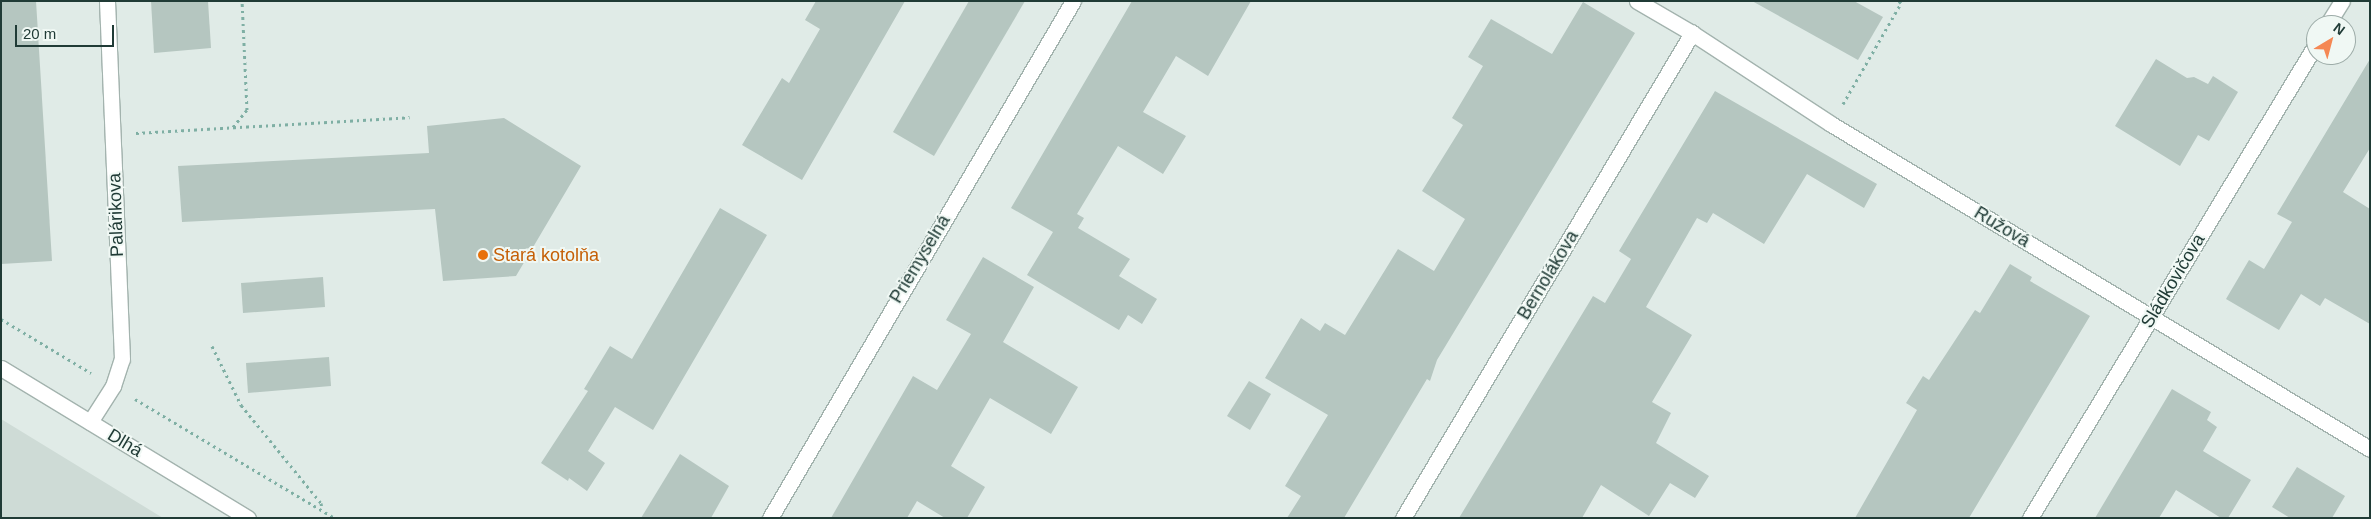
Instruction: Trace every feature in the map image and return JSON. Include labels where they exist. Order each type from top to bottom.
[{"type":"street","name":"Palárikova","points":[[90,422],[113,386],[122,359],[108,1]]},
{"type":"street","name":"Priemyselná","points":[[770,518],[1073,1]]},
{"type":"street","name":"Ružová","points":[[1637,1],[1692,33],[1831,124],[2370,449]]},
{"type":"street","points":[[2333,15],[2342,1]]},
{"type":"street","name":"Bernolákova","points":[[1403,518],[1692,33]]},
{"type":"street","name":"Sládkovičova","points":[[2030,518],[2306,61]]},
{"type":"street","name":"Dlhá","points":[[1,368],[248,518]]},
{"type":"path","points":[[232,127],[247,110],[242,1]]},
{"type":"path","points":[[1831,124],[1901,3],[1898,1]]},
{"type":"path","points":[[113,134],[410,117]]},
{"type":"path","points":[[1,319],[336,518]]},
{"type":"path","points":[[212,346],[241,405],[322,503],[322,510]]},
{"type":"shaded area","points":[[1,419],[163,518],[1,518]]},
{"type":"building","points":[[1,1],[36,1],[52,261],[1,264]]},
{"type":"building","points":[[151,1],[208,1],[211,48],[154,53]]},
{"type":"building","points":[[816,1],[905,1],[802,180],[742,145],[782,78],[789,83],[820,29],[805,20]]},
{"type":"building","points":[[969,1],[1025,1],[934,156],[893,132]]},
{"type":"building","points":[[1132,1],[1251,1],[1208,76],[1176,56],[1143,112],[1186,136],[1163,174],[1118,146],[1077,214],[1084,218],[1078,228],[1130,259],[1119,276],[1157,299],[1142,324],[1128,315],[1119,330],[1027,275],[1053,232],[1011,208]]},
{"type":"building","points":[[1752,1],[1854,1],[1883,17],[1858,60]]},
{"type":"building","points":[[1583,2],[1635,33],[1437,360],[1430,381],[1427,379],[1344,518],[1287,518],[1301,496],[1285,486],[1328,415],[1265,378],[1301,318],[1320,331],[1325,323],[1345,335],[1398,249],[1434,271],[1465,219],[1422,191],[1463,125],[1452,118],[1483,66],[1468,57],[1491,19],[1552,54]]},
{"type":"building","points":[[2156,59],[2187,78],[2194,77],[2208,84],[2213,76],[2238,92],[2209,141],[2198,135],[2180,166],[2115,126]]},
{"type":"building","points":[[2370,59],[2370,148],[2343,192],[2370,209],[2370,324],[2325,298],[2320,306],[2301,294],[2279,330],[2226,299],[2249,260],[2264,269],[2292,222],[2277,214]]},
{"type":"building","points":[[1715,91],[1877,184],[1864,208],[1807,174],[1764,244],[1713,213],[1707,223],[1697,218],[1646,307],[1692,335],[1652,402],[1671,413],[1656,443],[1709,476],[1695,498],[1670,483],[1649,516],[1601,485],[1582,518],[1459,518],[1593,296],[1605,303],[1631,259],[1619,251]]},
{"type":"building","points":[[504,118],[581,166],[516,276],[443,281],[435,209],[182,222],[178,166],[429,153],[427,126]]},
{"type":"building","points":[[720,208],[767,235],[653,430],[615,407],[588,451],[605,463],[587,491],[569,478],[568,481],[541,463],[588,391],[584,389],[610,346],[632,359]]},
{"type":"building","points":[[983,257],[1034,287],[1003,342],[1078,387],[1051,434],[990,398],[951,466],[985,487],[967,518],[945,518],[917,501],[907,518],[831,518],[913,376],[937,390],[971,334],[946,320]]},
{"type":"building","points":[[2010,264],[2032,277],[2030,281],[2090,316],[1969,518],[1855,518],[1917,410],[1906,403],[1923,376],[1929,380],[1975,310],[1980,313]]},
{"type":"building","points":[[323,277],[325,307],[243,313],[241,283]]},
{"type":"building","points":[[329,357],[331,386],[248,393],[246,363]]},
{"type":"building","points":[[1249,381],[1271,394],[1250,430],[1227,416]]},
{"type":"building","points":[[2172,389],[2211,412],[2207,420],[2217,427],[2203,451],[2251,480],[2228,518],[2221,518],[2176,490],[2159,518],[2095,518]]},
{"type":"building","points":[[680,454],[729,486],[711,518],[641,518]]},
{"type":"building","points":[[2297,467],[2345,496],[2332,518],[2290,518],[2272,507]]},
{"type":"place","name":"Stará kotolňa","points":[[483,255]]}]
